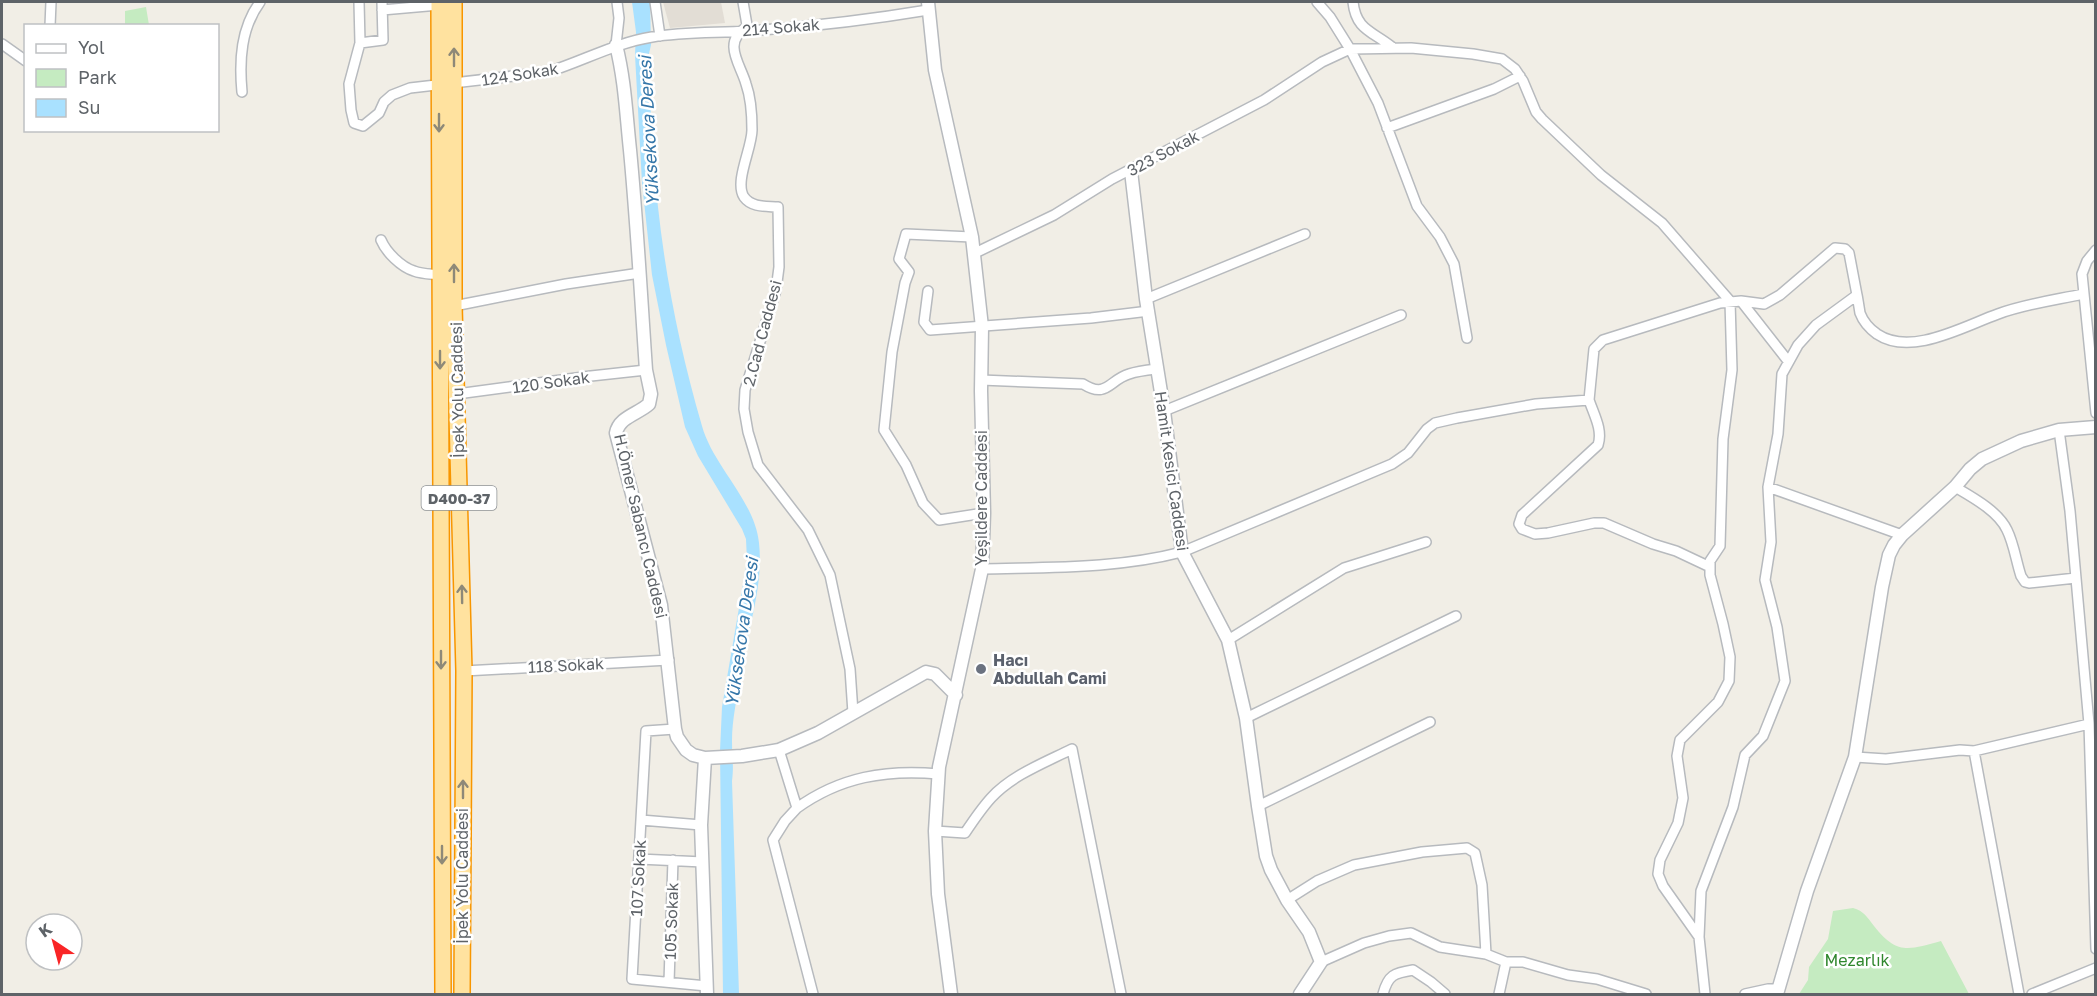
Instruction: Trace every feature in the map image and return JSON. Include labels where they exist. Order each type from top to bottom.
[{"type":"highway","name":"İpek Yolu Caddesi","points":[[444,3],[464,671],[462,994]]},
{"type":"highway","name":"İpek Yolu Caddesi","points":[[443,994],[439,275],[446,84]]},
{"type":"street","points":[[50,24],[51,2]]},
{"type":"street","points":[[242,92],[241,68],[244,34],[260,2]]},
{"type":"street","points":[[359,2],[360,43],[383,40],[382,6],[444,3]]},
{"type":"street","points":[[616,45],[617,2]]},
{"type":"street","points":[[655,2],[656,37]]},
{"type":"street","name":"2.Cad Caddesi","points":[[743,2],[747,27],[740,31],[733,52],[747,85],[752,132],[740,183],[744,197],[754,205],[778,207],[779,225],[779,267],[776,290],[745,390],[744,409],[758,465],[808,530],[830,575],[850,669],[853,713]]},
{"type":"street","points":[[1317,2],[1330,16],[1350,49],[1378,103],[1417,206],[1440,237],[1454,264],[1467,338]]},
{"type":"street","points":[[1353,2],[1358,22],[1368,32],[1378,36],[1392,47]]},
{"type":"street","name":"214 Sokak","points":[[633,41],[656,37],[800,27],[928,6]]},
{"type":"street","name":"Yeşildere Caddesi","points":[[928,6],[935,70],[972,237],[982,327],[984,513],[982,569],[939,774],[935,831],[938,894],[951,994]]},
{"type":"street","name":"124 Sokak","points":[[360,43],[349,84],[354,123],[363,126],[379,113],[384,102],[392,95],[410,88],[548,72],[616,45],[633,41]]},
{"type":"street","points":[[2,44],[24,60]]},
{"type":"street","name":"H.Ömer Sabancı Caddesi","points":[[616,45],[626,93],[646,370],[651,394],[649,404],[623,420],[616,433],[661,605],[677,737],[686,750],[693,755],[709,758]]},
{"type":"street","points":[[1350,49],[1392,47],[1473,54],[1502,59],[1520,76],[1536,112],[1601,175],[1662,223],[1730,301],[1732,370],[1724,439],[1720,546],[1710,561],[1710,575],[1730,657],[1729,681],[1718,702],[1680,740],[1677,756],[1683,798],[1678,823],[1660,860],[1658,874],[1668,893],[1700,937]]},
{"type":"street","name":"323 Sokak","points":[[973,254],[1054,214],[1112,179],[1264,100],[1322,63],[1350,49]]},
{"type":"street","points":[[1387,128],[1494,89],[1520,76]]},
{"type":"street","name":"Hamit Kesici Caddesi","points":[[1131,171],[1182,552],[1228,640],[1246,718],[1266,856],[1287,900],[1309,932],[1321,962]]},
{"type":"street","points":[[972,237],[906,234],[899,259],[909,272],[892,352],[884,430],[906,465],[923,502],[939,520],[984,513]]},
{"type":"street","points":[[928,291],[924,322],[930,330],[982,327],[1148,305],[1305,234]]},
{"type":"street","points":[[381,240],[395,258],[406,267],[414,271],[439,275]]},
{"type":"street","points":[[1710,567],[1604,523],[1535,534],[1521,529],[1522,515],[1598,445],[1601,437],[1600,429],[1589,400],[1594,348],[1598,342],[1633,329],[1730,301],[1764,304],[1780,295],[1829,253],[1840,248],[1849,253],[1861,314],[1871,330],[1884,338],[1900,343],[1916,343],[2000,313],[2083,294]]},
{"type":"street","points":[[2096,250],[2082,274],[2096,413]]},
{"type":"street","points":[[454,306],[566,284],[640,273]]},
{"type":"street","points":[[1705,994],[1700,937],[1701,891],[1733,807],[1745,755],[1763,736],[1785,681],[1777,627],[1765,580],[1771,542],[1768,488],[1778,434],[1782,374],[1798,345],[1816,325],[1857,295]]},
{"type":"street","points":[[1741,302],[1788,361]]},
{"type":"street","points":[[1164,411],[1401,315]]},
{"type":"street","points":[[981,380],[1083,384],[1099,390],[1107,389],[1128,374],[1157,369]]},
{"type":"street","name":"120 Sokak","points":[[457,394],[646,370]]},
{"type":"street","points":[[982,569],[1097,566],[1156,559],[1182,552],[1402,459],[1427,429],[1435,423],[1536,405],[1589,400]]},
{"type":"street","points":[[1745,994],[1768,989],[1777,992],[1807,891],[1855,757],[1874,631],[1889,555],[1902,535],[1982,459],[2021,441],[2059,430],[2096,427]]},
{"type":"street","points":[[2059,430],[2093,755],[2096,949]]},
{"type":"street","points":[[1955,487],[1984,507],[2003,524],[2008,531],[2021,576],[2025,582],[2076,578]]},
{"type":"street","points":[[1768,488],[1902,535]]},
{"type":"street","points":[[1228,640],[1344,568],[1426,542]]},
{"type":"street","points":[[1246,718],[1456,616]]},
{"type":"street","name":"118 Sokak","points":[[464,671],[669,660]]},
{"type":"street","points":[[707,991],[701,825],[709,758],[779,750],[818,733],[926,672],[935,674],[956,695]]},
{"type":"street","points":[[1258,806],[1430,722]]},
{"type":"street","points":[[1855,757],[1886,759],[1974,750],[2089,724]]},
{"type":"street","name":"107 Sokak","points":[[675,729],[646,731],[632,979],[669,982],[707,991]]},
{"type":"street","points":[[935,831],[965,832],[991,798],[1001,789],[1026,772],[1072,749],[1120,994]]},
{"type":"street","points":[[779,750],[797,808]]},
{"type":"street","points":[[1974,750],[2019,994]]},
{"type":"street","points":[[813,994],[773,840],[797,808],[817,793],[840,783],[913,772],[939,774]]},
{"type":"street","points":[[641,820],[701,825]]},
{"type":"street","points":[[1287,900],[1317,881],[1354,865],[1422,852],[1467,848],[1475,853],[1482,885],[1486,954]]},
{"type":"street","points":[[639,859],[703,862]]},
{"type":"street","name":"105 Sokak","points":[[669,982],[673,860]]},
{"type":"street","points":[[1300,994],[1321,962],[1364,944],[1389,936],[1411,933],[1440,946],[1486,954],[1506,962],[1523,962],[1568,975],[1597,979],[1646,994]]},
{"type":"street","points":[[1499,994],[1506,962]]},
{"type":"street","points":[[2032,994],[2096,969]]},
{"type":"street","points":[[1383,994],[1387,981],[1397,972],[1413,970],[1445,994]]},
{"type":"shaded area","points":[[663,2],[721,2],[725,23],[670,28]]},
{"type":"green space","points":[[146,7],[149,24],[125,24],[125,11]]},
{"type":"green space","name":"Mezarlık","points":[[1853,908],[1863,913],[1882,935],[1897,946],[1920,947],[1941,941],[1969,994],[1799,994],[1808,980],[1809,967],[1828,939],[1833,911]]},
{"type":"water","name":"Yüksekova Deresi","points":[[632,2],[650,2],[651,45],[648,58],[656,189],[665,262],[681,345],[707,441],[750,513],[759,543],[757,594],[743,661],[732,733],[739,994],[723,994],[720,751],[722,707],[747,561],[746,539],[698,456],[685,427],[666,345],[652,275],[642,183],[635,55],[636,32]]},
{"type":"place","name":"Hacı Abdullah Cami","points":[[981,669]]}]
